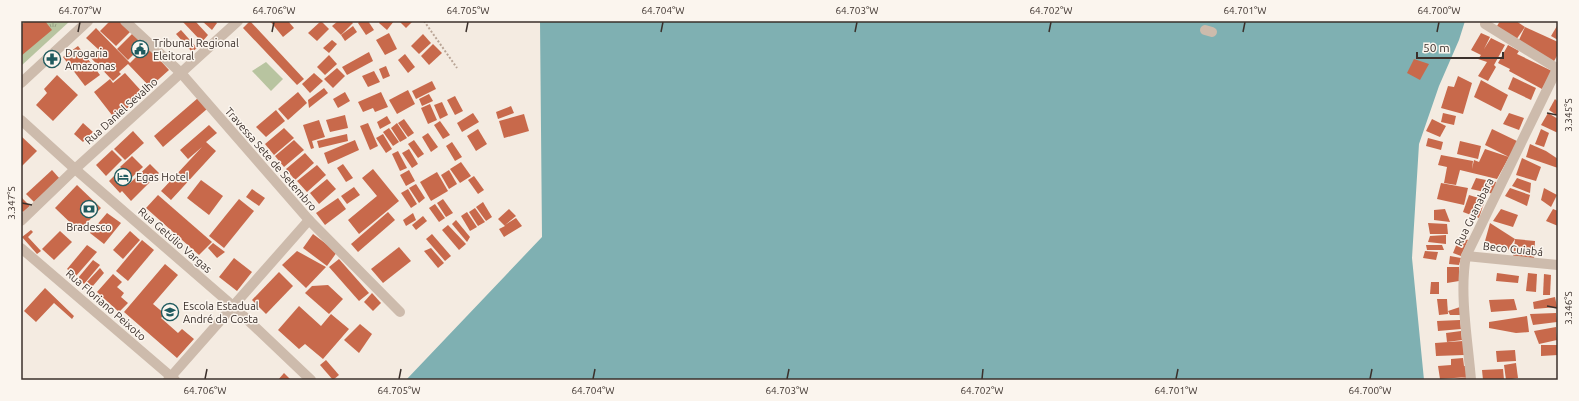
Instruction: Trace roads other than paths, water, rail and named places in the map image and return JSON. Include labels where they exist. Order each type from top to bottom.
[{"type":"street","points":[[21,84],[88,21]]},
{"type":"street","name":"Travessa Sete de Setembro","points":[[125,21],[180,73],[309,220],[400,312]]},
{"type":"street","name":"Rua Daniel Sevalho","points":[[21,221],[75,169],[238,21]]},
{"type":"street","points":[[1485,24],[1558,68]]},
{"type":"street","name":"Rua Guanabara","points":[[1471,380],[1463,286],[1466,256],[1558,68]]},
{"type":"street","name":"Rua Getúlio Vargas","points":[[21,120],[75,169],[233,306],[311,380]]},
{"type":"street","points":[[171,379],[309,220]]},
{"type":"street","name":"Rua Floriano Peixoto","points":[[21,248],[171,379]]},
{"type":"street","name":"Beco Cuiabá","points":[[1466,256],[1558,265]]},
{"type":"water","points":[[540,21],[1465,21],[1459,40],[1439,86],[1419,144],[1412,258],[1424,380],[406,380],[542,237]]},
{"type":"place","name":"Tribunal Regional Eleitoral","points":[[140,49]]},
{"type":"place","name":"Drogaria Amazonas","points":[[52,59]]},
{"type":"place","name":"Egas Hotel","points":[[123,177]]},
{"type":"place","name":"Bradesco","points":[[89,209]]},
{"type":"place","name":"Escola Estadual André da Costa","points":[[170,312]]}]
